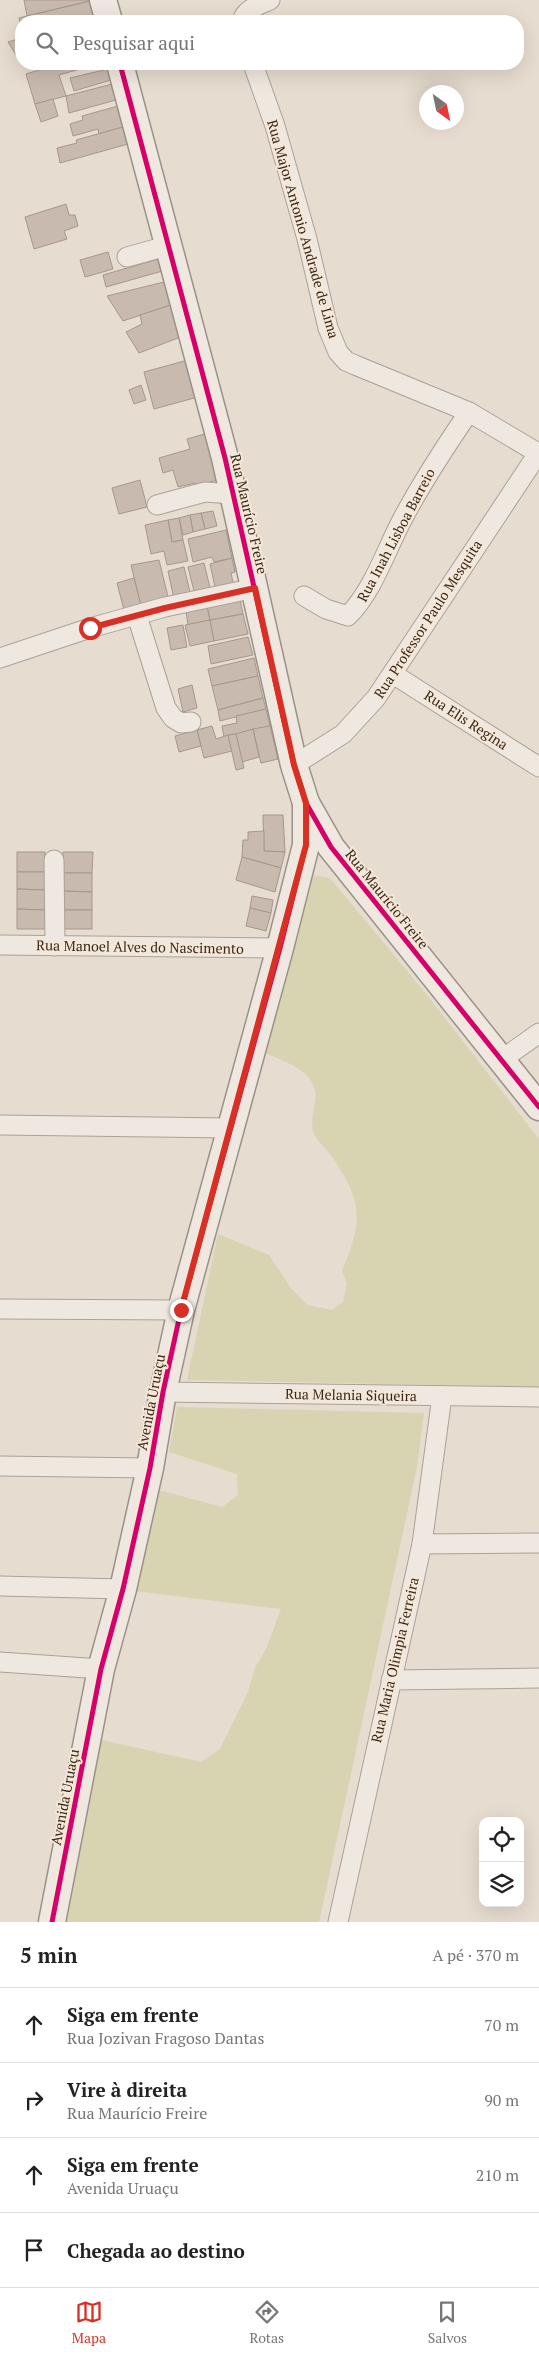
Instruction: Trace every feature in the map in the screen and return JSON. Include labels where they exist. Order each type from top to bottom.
[{"type":"street","points":[[103,0],[107,15]]},
{"type":"street","points":[[242,12],[270,0]]},
{"type":"street","name":"Rua Maurício Freire","points":[[122,70],[170,245],[233,494],[294,765],[306,803],[331,847],[539,1107]]},
{"type":"street","name":"Rua Major Antonio Andrade de Lima","points":[[255,70],[275,126],[307,240],[328,328],[338,352],[346,361],[469,412],[538,452]]},
{"type":"street","points":[[126,257],[170,245]]},
{"type":"street","name":"Rua Inah Lisboa Barreio","points":[[304,596],[326,609],[348,616],[362,602],[401,521],[432,466],[469,412]]},
{"type":"street","name":"Rua Professor Paulo Mesquita","points":[[294,765],[343,734],[376,698],[538,452]]},
{"type":"street","points":[[158,505],[205,492],[233,494]]},
{"type":"street","points":[[0,658],[90,628],[255,588]]},
{"type":"street","points":[[137,616],[166,708],[173,718],[181,723],[191,722]]},
{"type":"street","name":"Rua Elis Regina","points":[[393,674],[539,767]]},
{"type":"street","name":"Avenida Uruaçu","points":[[52,1922],[101,1669],[123,1589],[150,1468],[163,1392],[181,1310],[302,862],[306,845],[306,803]]},
{"type":"street","points":[[302,862],[312,855],[326,855],[343,862]]},
{"type":"street","points":[[54,860],[55,946]]},
{"type":"street","name":"Rua Manoel Alves do Nascimento","points":[[0,945],[280,948]]},
{"type":"street","points":[[501,1060],[539,1033]]},
{"type":"street","points":[[0,1125],[230,1128]]},
{"type":"street","points":[[0,1309],[181,1310]]},
{"type":"street","name":"Rua Melania Siqueira","points":[[163,1392],[539,1398]]},
{"type":"street","name":"Rua Maria Olimpia Ferreira","points":[[338,1922],[422,1544],[442,1396]]},
{"type":"street","points":[[0,1466],[150,1468]]},
{"type":"street","points":[[422,1544],[539,1543]]},
{"type":"street","points":[[0,1586],[123,1589]]},
{"type":"street","points":[[0,1662],[101,1669]]},
{"type":"street","points":[[391,1680],[539,1678]]},
{"type":"shaded area","points":[[306,874],[330,878],[427,995],[539,1139],[539,1387],[187,1380],[218,1234],[269,1255],[291,1288],[307,1305],[332,1310],[343,1302],[347,1284],[342,1271],[354,1239],[357,1213],[355,1200],[343,1174],[314,1134],[312,1121],[315,1090],[311,1081],[297,1068],[260,1051]]},
{"type":"shaded area","points":[[177,1407],[424,1413],[417,1467],[319,1922],[59,1922],[97,1739],[201,1762],[220,1749],[248,1692],[255,1668],[266,1649],[281,1609],[135,1591],[159,1490],[222,1507],[238,1495],[237,1474],[169,1452]]},
{"type":"building","points":[[24,0],[90,0],[31,15],[27,15]]},
{"type":"building","points":[[90,1],[94,15],[32,15]]},
{"type":"building","points":[[15,40],[15,53],[8,42]]},
{"type":"building","points":[[39,70],[77,70],[59,75],[66,96],[35,104],[26,74]]},
{"type":"building","points":[[108,70],[111,80],[74,91],[70,78]]},
{"type":"building","points":[[112,84],[116,100],[69,113],[66,96]]},
{"type":"building","points":[[53,99],[58,116],[41,122],[35,104]]},
{"type":"building","points":[[118,106],[123,127],[99,134],[98,129],[73,136],[70,124],[83,120],[82,116]]},
{"type":"building","points":[[123,127],[128,144],[60,163],[57,148],[77,143],[76,140]]},
{"type":"building","points":[[66,204],[69,215],[75,215],[78,226],[64,231],[67,239],[34,249],[25,217]]},
{"type":"building","points":[[108,252],[113,269],[85,277],[80,260]]},
{"type":"building","points":[[162,258],[166,270],[106,287],[103,275]]},
{"type":"building","points":[[168,281],[174,304],[123,321],[107,296]]},
{"type":"building","points":[[174,304],[183,336],[139,353],[126,332],[142,324],[140,315]]},
{"type":"building","points":[[188,360],[198,397],[154,409],[144,372]]},
{"type":"building","points":[[141,385],[146,400],[134,404],[129,390]]},
{"type":"building","points":[[208,433],[221,479],[197,486],[195,483],[178,487],[173,470],[163,473],[159,458],[190,449],[187,439]]},
{"type":"building","points":[[140,480],[147,507],[119,514],[112,488]]},
{"type":"building","points":[[213,511],[217,526],[205,529],[201,513]]},
{"type":"building","points":[[201,513],[205,529],[193,532],[190,515]]},
{"type":"building","points":[[190,515],[193,532],[183,535],[179,518]]},
{"type":"building","points":[[179,518],[183,540],[172,542],[168,520]]},
{"type":"building","points":[[168,520],[172,542],[183,540],[188,561],[167,565],[164,551],[151,554],[145,525]]},
{"type":"building","points":[[226,530],[232,558],[214,562],[212,557],[193,562],[188,539]]},
{"type":"building","points":[[232,558],[235,572],[231,573],[234,587],[216,591],[210,564]]},
{"type":"building","points":[[159,560],[169,601],[141,606],[131,565]]},
{"type":"building","points":[[204,563],[211,592],[195,595],[188,567]]},
{"type":"building","points":[[184,567],[191,596],[174,599],[168,571]]},
{"type":"building","points":[[134,578],[141,606],[124,610],[117,583]]},
{"type":"building","points":[[240,600],[243,614],[210,620],[207,607]]},
{"type":"building","points":[[207,607],[210,620],[188,625],[186,611]]},
{"type":"building","points":[[243,614],[248,634],[214,641],[210,620]]},
{"type":"building","points":[[210,620],[214,641],[190,646],[185,625]]},
{"type":"building","points":[[183,625],[187,647],[171,650],[167,628]]},
{"type":"building","points":[[248,637],[253,655],[211,664],[208,646]]},
{"type":"building","points":[[254,658],[258,676],[212,686],[208,669]]},
{"type":"building","points":[[258,676],[263,698],[218,710],[212,686]]},
{"type":"building","points":[[192,685],[197,708],[183,712],[178,689]]},
{"type":"building","points":[[263,698],[266,709],[220,721],[218,710]]},
{"type":"building","points":[[266,709],[270,726],[224,737],[222,726],[237,723],[236,716]]},
{"type":"building","points":[[212,726],[216,739],[228,735],[232,751],[204,758],[197,730]]},
{"type":"building","points":[[270,726],[278,759],[261,763],[253,729]]},
{"type":"building","points":[[253,729],[259,757],[242,762],[236,734]]},
{"type":"building","points":[[197,730],[201,746],[179,752],[175,736]]},
{"type":"building","points":[[236,734],[244,768],[236,770],[228,735]]},
{"type":"building","points":[[263,815],[283,815],[285,852],[264,851]]},
{"type":"building","points":[[264,831],[264,851],[285,852],[281,868],[242,857],[243,840],[248,840],[248,832]]},
{"type":"building","points":[[17,852],[45,852],[45,872],[17,872]]},
{"type":"building","points":[[63,852],[93,852],[92,873],[62,873]]},
{"type":"building","points":[[242,857],[281,868],[275,892],[236,880]]},
{"type":"building","points":[[17,872],[45,872],[45,890],[17,889]]},
{"type":"building","points":[[62,873],[92,873],[92,892],[62,891]]},
{"type":"building","points":[[17,889],[45,890],[45,910],[17,909]]},
{"type":"building","points":[[62,891],[92,892],[92,910],[62,910]]},
{"type":"building","points":[[252,896],[273,900],[271,913],[250,908]]},
{"type":"building","points":[[250,908],[271,913],[266,931],[246,926]]},
{"type":"building","points":[[17,909],[45,910],[46,929],[17,929]]},
{"type":"building","points":[[62,910],[92,910],[92,929],[62,929]]},
{"type":"cycle path","points":[[122,70],[225,458],[294,765],[306,803],[331,847],[539,1107]]},
{"type":"cycle path","points":[[52,1922],[101,1669],[123,1589],[150,1468],[163,1392],[181,1310],[280,948],[306,845],[306,803]]},
{"type":"route","points":[[90,628],[165,608],[255,588],[294,765],[306,803],[306,845],[280,948],[181,1310]]}]
